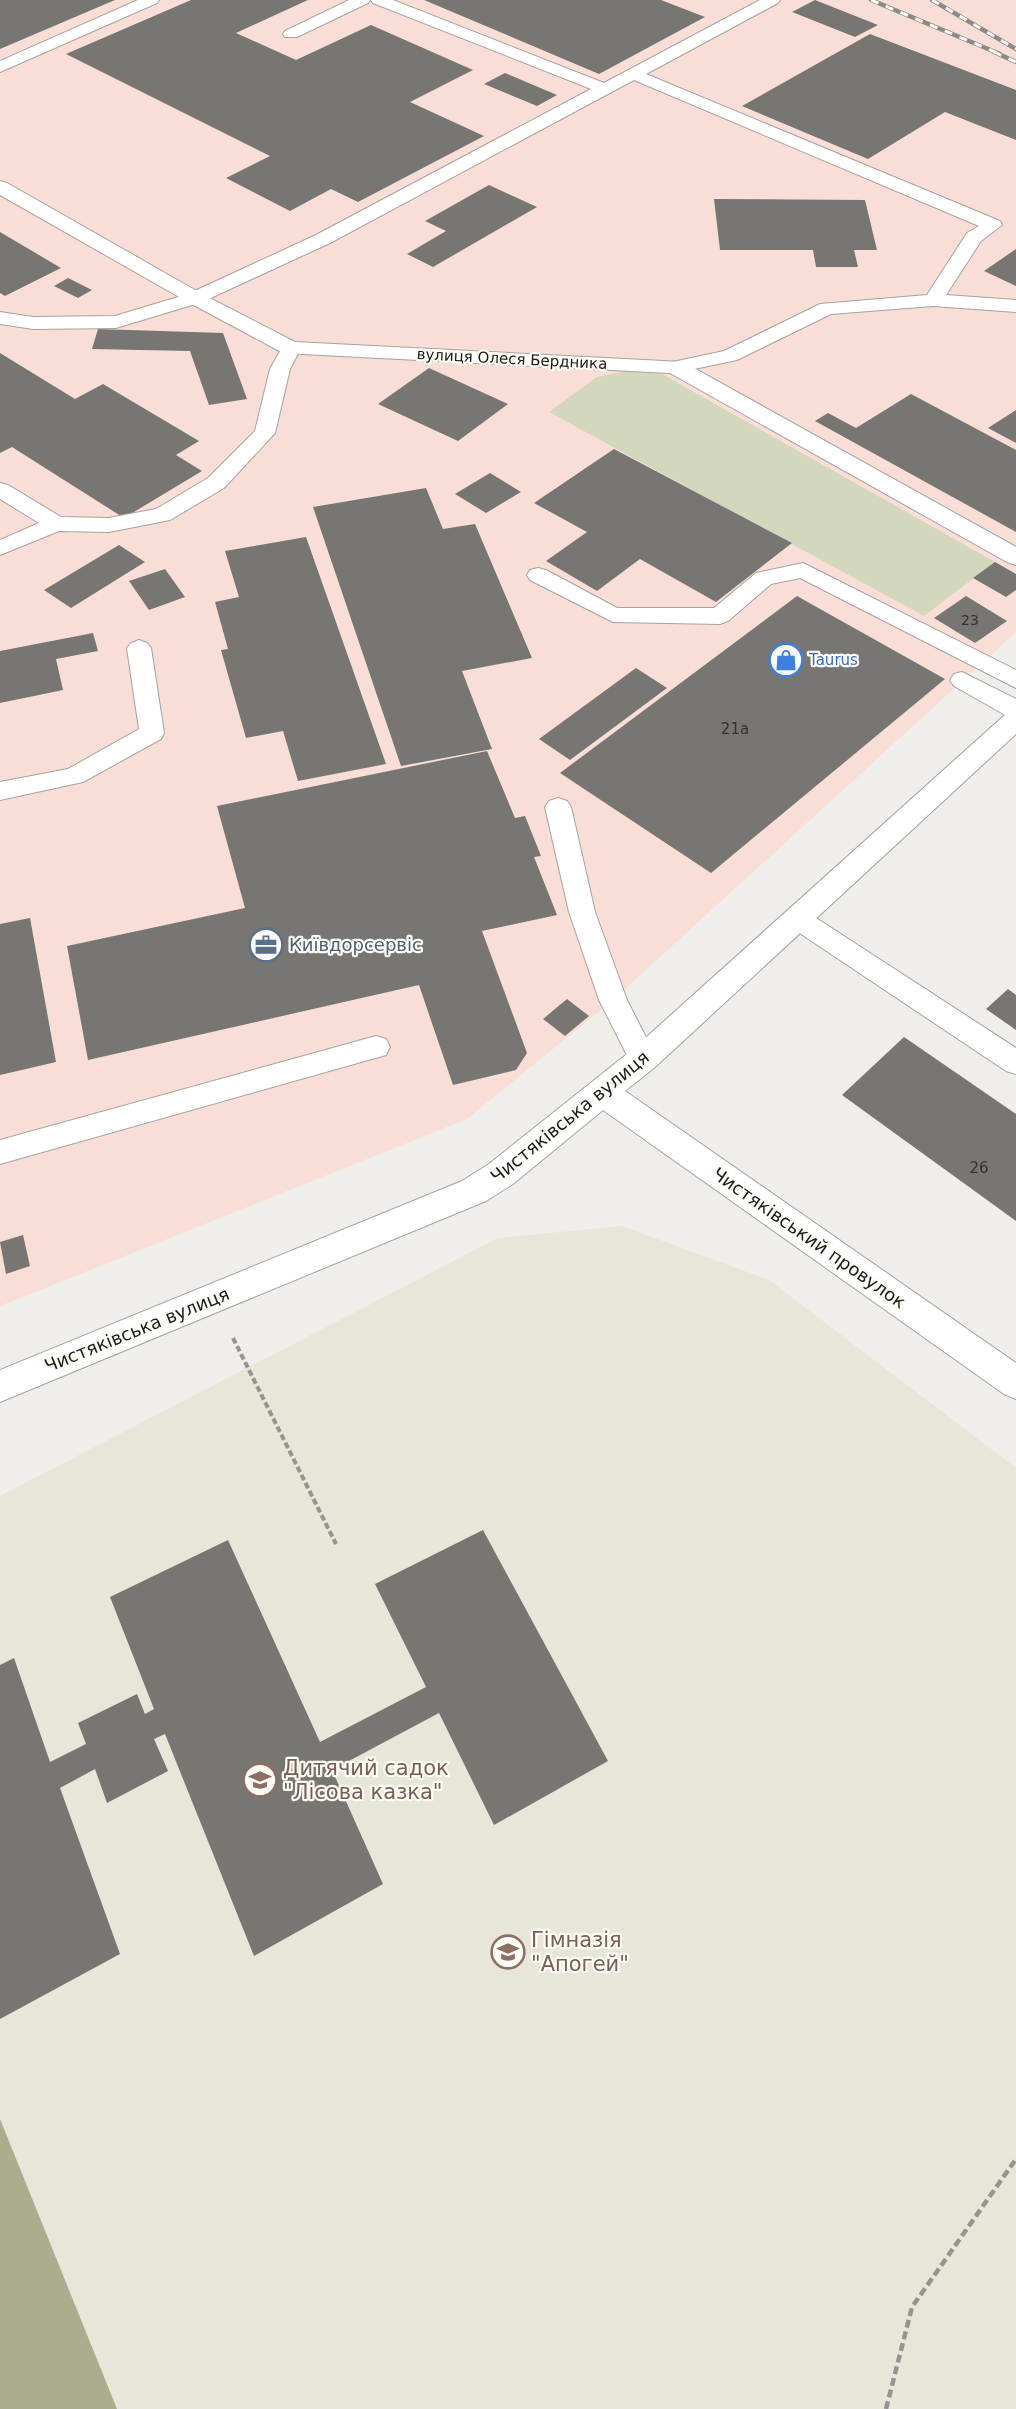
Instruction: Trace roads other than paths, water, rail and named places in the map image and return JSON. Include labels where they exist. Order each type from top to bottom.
[{"type":"street","name":"вулиця Олеся Бердника","points":[[0,187],[195,298],[291,348],[675,367],[1016,556]]},
{"type":"street","name":"Чистяківська вулиця","points":[[0,1386],[474,1191],[501,1174],[643,1059],[1016,719]]},
{"type":"street","name":"Чистяківський провулок","points":[[602,1092],[1016,1383]]},
{"type":"lane","points":[[0,67],[151,0]]},
{"type":"lane","points":[[291,34],[362,0]]},
{"type":"lane","points":[[379,0],[605,89]]},
{"type":"lane","points":[[0,318],[33,323],[116,322],[195,298],[323,239],[633,74],[759,2]]},
{"type":"lane","points":[[633,74],[993,225],[974,237],[933,300]]},
{"type":"lane","points":[[675,367],[730,356],[826,308],[933,300],[1016,306]]},
{"type":"lane","points":[[0,548],[56,524],[109,525],[162,515],[216,483],[266,433],[280,369],[291,348]]},
{"type":"lane","points":[[730,356],[758,368]]},
{"type":"lane","points":[[0,490],[56,524]]},
{"type":"lane","points":[[537,575],[613,615],[720,616],[764,578],[803,570],[1016,680]]},
{"type":"lane","points":[[0,790],[74,776],[152,733],[139,648]]},
{"type":"lane","points":[[962,680],[1016,710]]},
{"type":"lane","points":[[558,807],[582,912],[613,1000],[643,1059]]},
{"type":"lane","points":[[798,919],[1016,1063]]},
{"type":"lane","points":[[0,1152],[376,1047]]},
{"type":"railway","points":[[871,0],[1000,54]]},
{"type":"railway","points":[[932,0],[1016,49]]},
{"type":"railway","points":[[994,52],[1016,62]]},
{"type":"place","name":"Taurus","points":[[786,660]]},
{"type":"place","name":"Київдорсервіс","points":[[266,945]]},
{"type":"place","name":"Дитячий садок \"Лісова казка\"","points":[[260,1780]]},
{"type":"place","name":"Гімназія \"Апогей\"","points":[[508,1952]]}]
